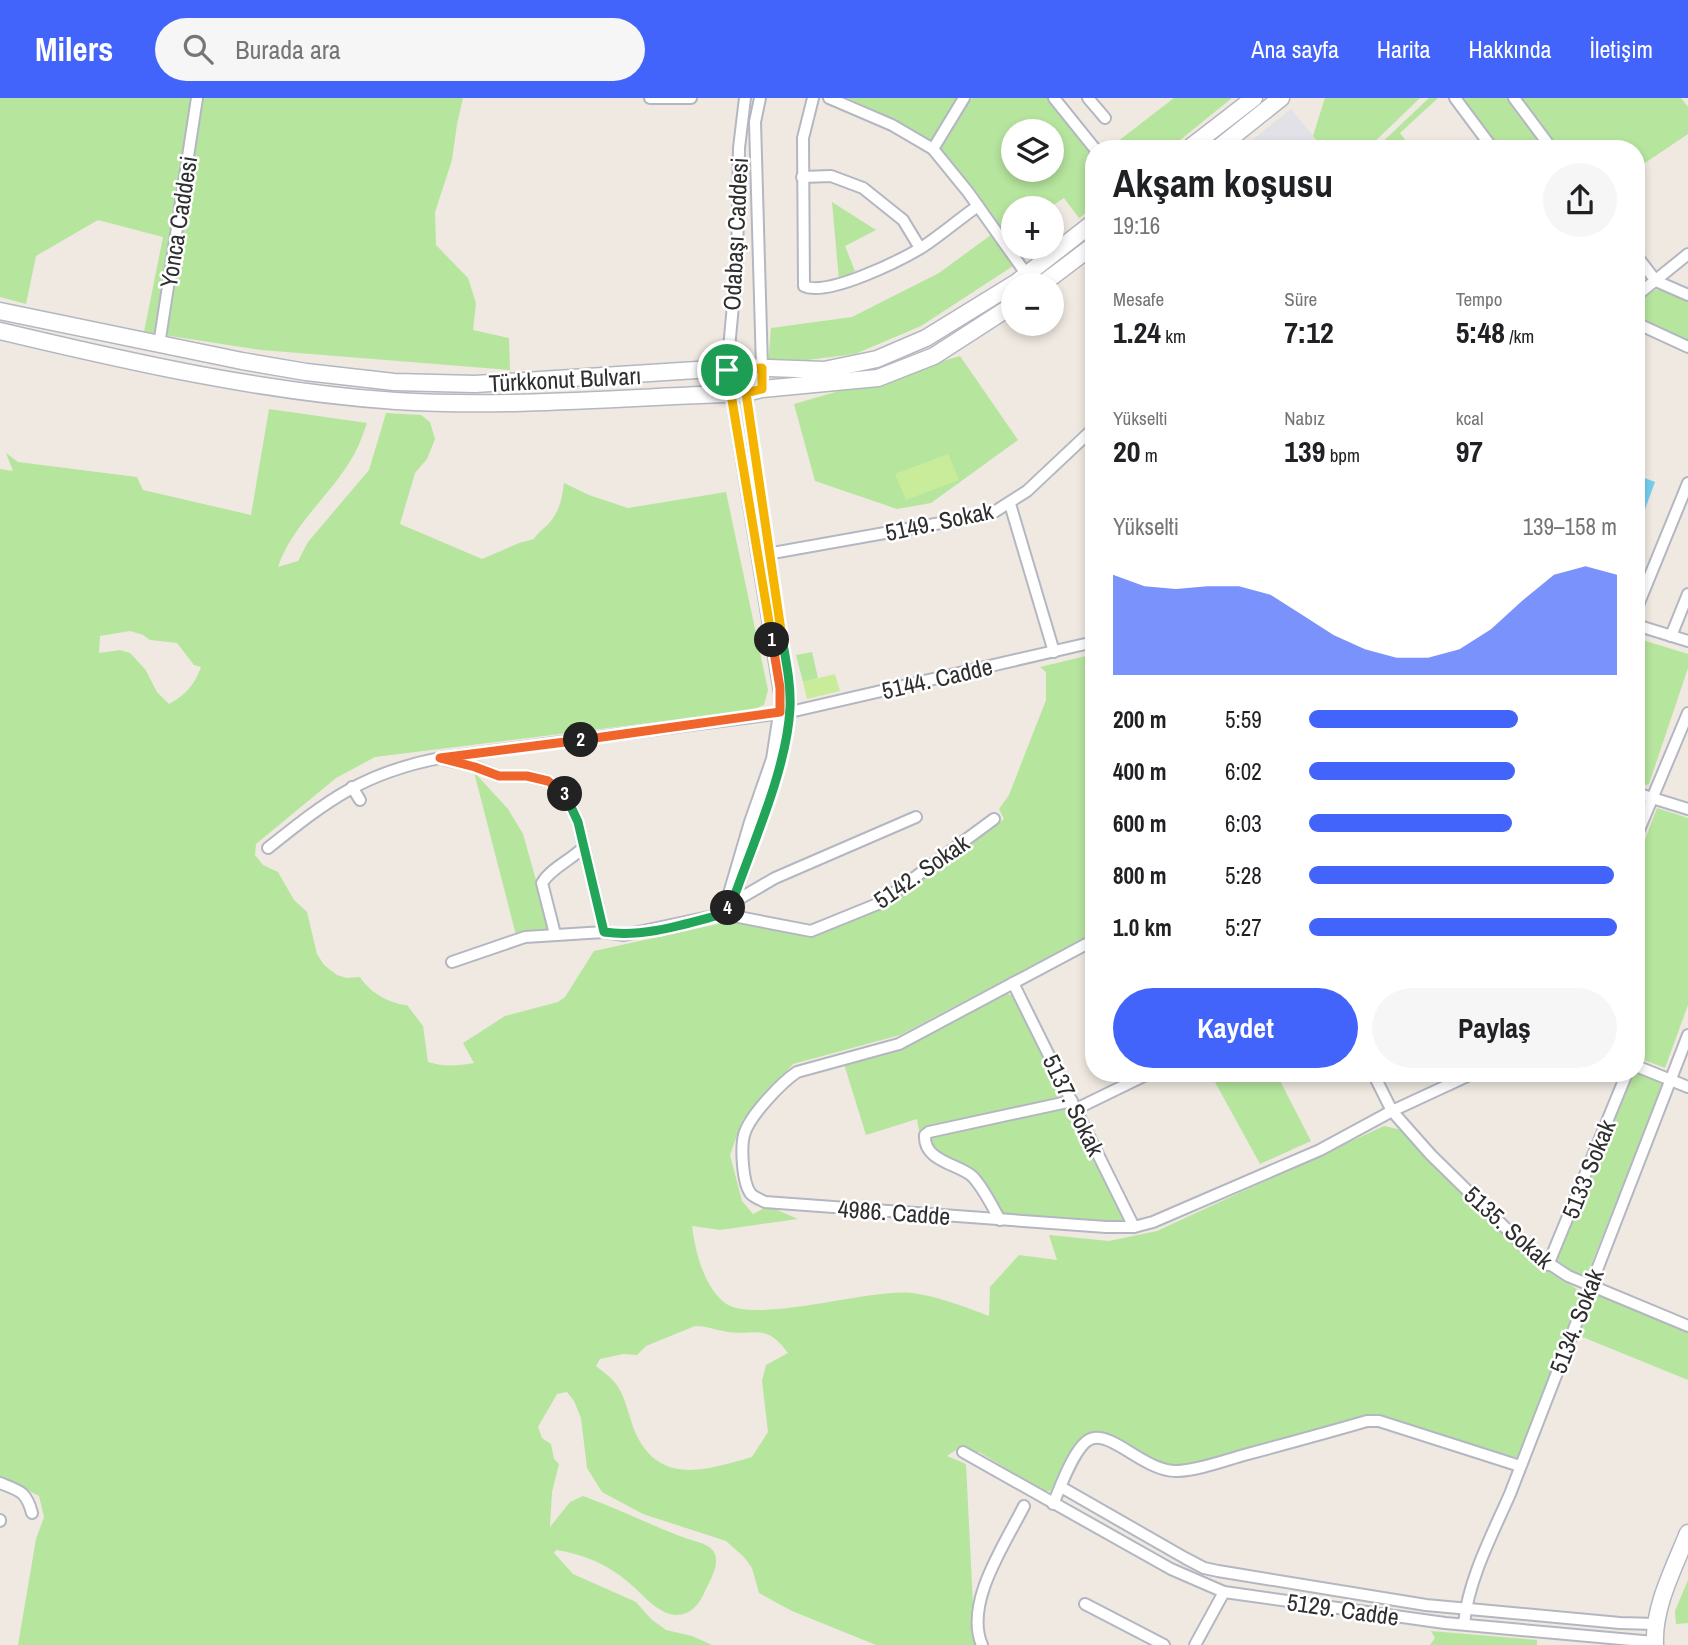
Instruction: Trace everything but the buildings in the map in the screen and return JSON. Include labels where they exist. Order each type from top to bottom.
[{"type":"street","name":"Yonca Caddesi","points":[[159,345],[197,98]]},
{"type":"street","points":[[650,98],[691,98]]},
{"type":"street","name":"Odabaşı Caddesi","points":[[727,370],[737,262],[739,148],[746,98]]},
{"type":"street","name":"Odabaşı Caddesi","points":[[760,98],[755,122],[762,368]]},
{"type":"street","points":[[813,98],[803,138],[804,286],[841,286],[920,248],[978,206]]},
{"type":"street","points":[[829,98],[892,125],[933,149],[1026,273]]},
{"type":"street","points":[[933,149],[964,98]]},
{"type":"street","points":[[1054,98],[1088,140]]},
{"type":"street","points":[[1088,98],[1105,118]]},
{"type":"street","points":[[1200,140],[1254,98]]},
{"type":"street","points":[[1228,140],[1281,98]]},
{"type":"street","points":[[1455,98],[1486,140]]},
{"type":"street","points":[[1514,98],[1545,140]]},
{"type":"street","points":[[802,177],[831,176],[863,188],[903,220],[920,248]]},
{"type":"street","name":"Türkkonut Bulvarı","points":[[1030,273],[1085,229]]},
{"type":"street","points":[[1057,273],[1085,252]]},
{"type":"street","points":[[1645,289],[1688,254]]},
{"type":"street","points":[[1645,267],[1656,281],[1688,295]]},
{"type":"street","name":"Türkkonut Bulvarı","points":[[0,311],[159,345],[306,372],[419,384],[475,384],[762,368],[824,370],[877,359],[926,338],[1001,291]]},
{"type":"street","name":"Türkkonut Bulvarı","points":[[0,331],[120,359],[295,390],[374,399],[477,403],[739,393],[878,378],[934,356],[1001,313]]},
{"type":"street","points":[[1645,327],[1688,347]]},
{"type":"street","points":[[762,368],[762,389]]},
{"type":"street","points":[[452,962],[525,937],[604,932],[624,935],[723,914],[732,903],[780,767],[785,712],[739,393],[727,370]]},
{"type":"street","name":"5149. Sokak","points":[[763,555],[991,514],[1027,491],[1085,436]]},
{"type":"street","points":[[1645,589],[1686,495],[1688,483]]},
{"type":"street","points":[[1010,504],[1054,652]]},
{"type":"street","points":[[1671,636],[1688,594]]},
{"type":"street","points":[[1645,628],[1688,641]]},
{"type":"street","name":"5144. Cadde","points":[[268,848],[318,808],[352,787],[388,771],[440,758],[785,712],[1085,644]]},
{"type":"street","points":[[723,914],[785,712]]},
{"type":"street","points":[[1645,815],[1688,713]]},
{"type":"street","points":[[440,758],[499,776],[527,776],[548,781],[564,792],[572,806],[584,847],[604,932]]},
{"type":"street","points":[[352,787],[360,800]]},
{"type":"street","points":[[1645,796],[1688,809]]},
{"type":"street","points":[[732,903],[775,878],[916,817]]},
{"type":"street","name":"5142. Sokak","points":[[723,914],[811,931],[880,903],[994,819]]},
{"type":"street","points":[[555,934],[542,883],[546,876],[573,859],[584,847]]},
{"type":"street","name":"4986. Cadde","points":[[1085,945],[899,1044],[797,1072],[785,1080],[750,1123],[744,1135],[744,1175],[751,1193],[765,1202],[1134,1227],[1153,1222],[1292,1163],[1455,1082]]},
{"type":"street","name":"5137. Sokak","points":[[1013,983],[1134,1227]]},
{"type":"street","name":"5134. Sokak","points":[[1464,1625],[1465,1608],[1488,1544],[1521,1466],[1688,1035]]},
{"type":"street","points":[[1645,1070],[1688,1087]]},
{"type":"street","points":[[1000,1220],[972,1176],[939,1158],[925,1142],[925,1135],[929,1132],[1074,1105],[1129,1082]]},
{"type":"street","name":"5135. Sokak","points":[[1378,1082],[1392,1111],[1431,1155],[1510,1233],[1548,1265],[1589,1285],[1688,1325]]},
{"type":"street","name":"5133 Sokak","points":[[1548,1265],[1623,1082]]},
{"type":"street","points":[[1053,1504],[1078,1451],[1087,1440],[1094,1438],[1112,1443],[1157,1468],[1177,1471],[1210,1465],[1367,1421],[1379,1421],[1521,1466]]},
{"type":"street","name":"5129. Cadde","points":[[963,1452],[1171,1569],[1224,1592],[1464,1625],[1654,1644]]},
{"type":"street","points":[[0,1483],[23,1492],[32,1513]]},
{"type":"street","name":"5129. Cadde","points":[[1061,1487],[1204,1568],[1359,1595],[1465,1608],[1655,1624]]},
{"type":"street","points":[[982,1645],[977,1618],[981,1594],[1024,1506]]},
{"type":"street","points":[[1654,1644],[1655,1624],[1688,1533]]},
{"type":"street","points":[[1195,1645],[1224,1592]]},
{"type":"street","points":[[1085,1604],[1164,1645]]},
{"type":"street","points":[[1544,1645],[1551,1633]]},
{"type":"shaded area","points":[[1291,109],[1317,140],[1252,140]]},
{"type":"green space","points":[[0,98],[463,98],[452,160],[435,212],[436,245],[468,278],[476,303],[473,330],[509,338],[510,370],[261,350],[144,332],[163,237],[98,220],[36,256],[26,304],[0,297]]},
{"type":"green space","points":[[847,98],[958,98],[931,144],[879,112]]},
{"type":"green space","points":[[972,98],[1051,98],[1085,142],[1085,214],[1079,218],[1064,196],[1001,196],[1001,233],[939,152]]},
{"type":"green space","points":[[1174,98],[1232,98],[1180,140],[1120,140]]},
{"type":"green space","points":[[1325,98],[1420,98],[1376,140],[1316,140],[1313,136]]},
{"type":"green space","points":[[1429,98],[1438,98],[1400,133],[1405,140],[1385,140]]},
{"type":"green space","points":[[1458,98],[1507,98],[1539,140],[1489,140]]},
{"type":"green space","points":[[1517,98],[1681,98],[1688,107],[1688,134],[1645,163],[1645,140],[1551,140]]},
{"type":"green space","points":[[832,202],[876,230],[845,246],[855,271],[839,280]]},
{"type":"green space","points":[[991,235],[1001,249],[1001,259],[1008,259],[1013,266],[921,326],[855,354],[768,365],[771,328],[852,317],[939,273]]},
{"type":"green space","points":[[1663,288],[1688,299],[1688,344],[1645,325],[1645,297]]},
{"type":"green space","points":[[960,356],[1018,440],[931,503],[897,509],[815,481],[794,404]]},
{"type":"green space","points":[[269,409],[367,423],[352,458],[292,538],[278,567],[298,561],[308,542],[369,470],[386,413],[421,415],[430,422],[435,439],[427,459],[415,473],[400,524],[482,559],[534,539],[556,513],[564,483],[628,508],[726,492],[768,690],[764,705],[752,710],[375,757],[336,778],[256,844],[255,855],[263,865],[278,872],[294,900],[307,912],[317,954],[324,965],[337,975],[347,978],[360,977],[380,996],[407,1005],[423,1026],[428,1062],[440,1065],[474,1063],[463,1043],[505,1016],[558,1002],[565,997],[594,951],[736,920],[814,935],[882,907],[1004,819],[999,809],[1009,795],[1046,700],[1046,672],[1040,667],[1085,656],[1085,938],[900,1035],[793,1064],[742,1121],[730,1155],[742,1201],[753,1214],[768,1206],[798,1219],[720,1230],[692,1226],[698,1257],[711,1288],[725,1303],[740,1309],[787,1308],[893,1293],[912,1293],[941,1299],[989,1316],[990,1287],[1019,1255],[1057,1260],[1049,1235],[1109,1241],[1157,1231],[1384,1126],[1402,1130],[1544,1267],[1581,1292],[1518,1458],[1386,1418],[1184,1468],[1162,1467],[1117,1439],[1092,1434],[1075,1446],[1054,1487],[1050,1491],[1043,1491],[979,1452],[959,1448],[947,1456],[966,1464],[975,1645],[876,1645],[792,1611],[759,1593],[752,1568],[726,1541],[643,1514],[602,1492],[587,1468],[581,1418],[567,1392],[557,1394],[538,1427],[542,1438],[551,1444],[554,1459],[559,1464],[552,1492],[550,1527],[570,1502],[583,1496],[707,1546],[715,1554],[716,1563],[698,1603],[687,1613],[676,1615],[656,1607],[603,1565],[576,1554],[556,1550],[554,1553],[573,1574],[636,1602],[651,1619],[666,1630],[692,1636],[712,1645],[18,1645],[36,1539],[44,1517],[39,1496],[0,1476],[0,469],[13,471],[6,453],[18,462],[137,477],[143,490],[251,515]],"holes":[[[130,631],[150,640],[177,643],[194,665],[201,667],[193,684],[169,704],[157,692],[145,669],[130,653],[120,650],[99,653],[100,636]],[[695,1326],[734,1333],[765,1333],[780,1343],[788,1353],[766,1365],[762,1381],[768,1432],[752,1457],[706,1469],[676,1468],[662,1464],[639,1440],[620,1390],[612,1379],[596,1366],[600,1359],[623,1354],[637,1355],[646,1346]]]},
{"type":"green space","points":[[948,454],[959,480],[906,500],[895,474]]},
{"type":"green space","points":[[1645,641],[1688,654],[1688,668],[1649,784],[1645,785]]},
{"type":"green space","points":[[812,652],[818,678],[803,682],[796,655]]},
{"type":"green space","points":[[835,674],[840,691],[807,699],[803,682]]},
{"type":"green space","points":[[474,772],[508,809],[523,834],[550,930],[516,935]]},
{"type":"green space","points":[[1657,808],[1688,818],[1688,1005],[1665,1068],[1645,1060],[1645,839]]},
{"type":"green space","points":[[1003,992],[1013,996],[1064,1096],[919,1131],[917,1119],[866,1135],[844,1064]]},
{"type":"green space","points":[[1645,1076],[1664,1084],[1586,1277],[1554,1263],[1628,1082],[1645,1082]]},
{"type":"green space","points":[[1215,1082],[1281,1082],[1311,1141],[1260,1164]]},
{"type":"green space","points":[[1069,1107],[1124,1222],[1004,1216],[930,1142],[932,1136]]},
{"type":"green space","points":[[1599,1295],[1688,1330],[1688,1380],[1575,1334],[1589,1300]]},
{"type":"green space","points":[[1688,1580],[1688,1623],[1676,1624],[1675,1611]]},
{"type":"green space","points":[[1431,1631],[1537,1640],[1537,1645],[1430,1645],[1435,1638]]},
{"type":"water","points":[[1645,478],[1655,482],[1645,509]]},
{"type":"route","points":[[762,368],[762,389],[746,393],[789,682],[790,712],[786,743],[732,903],[723,914],[624,935],[604,932],[578,822],[564,792],[548,781],[527,776],[499,776],[440,758],[780,712],[780,688],[727,370],[762,368]]}]
